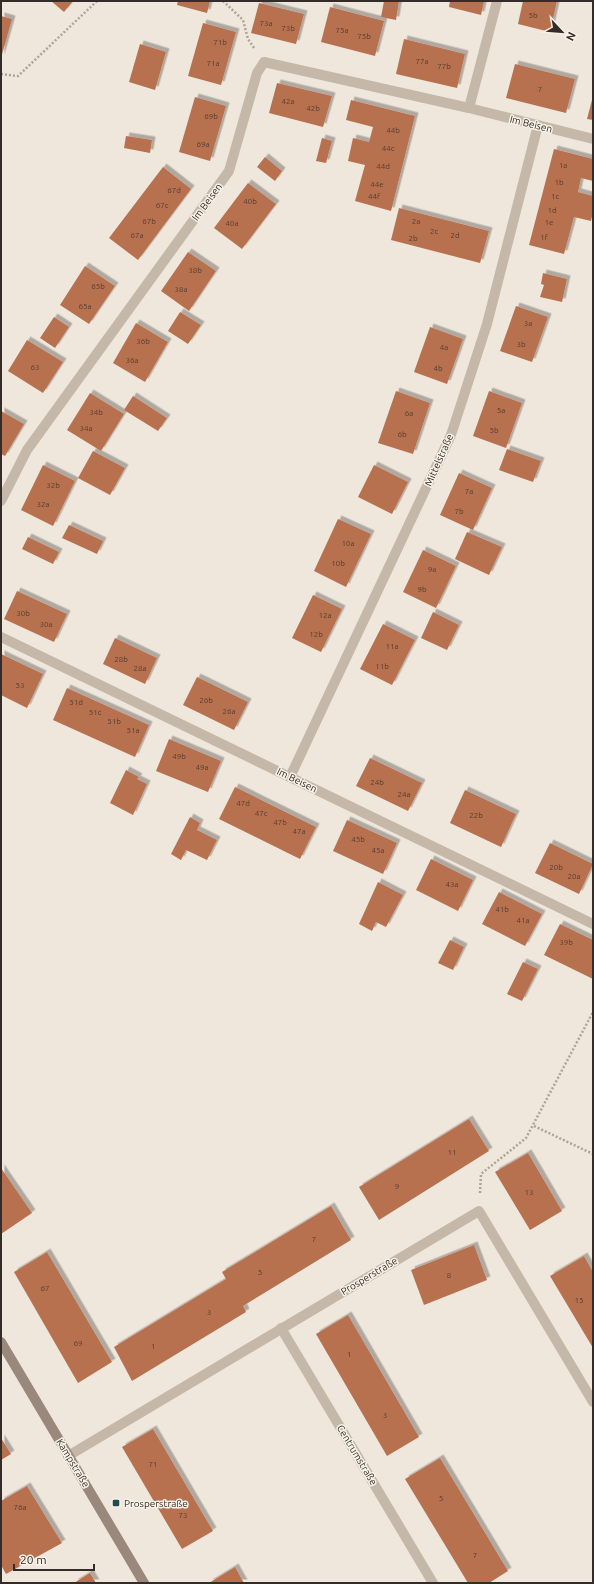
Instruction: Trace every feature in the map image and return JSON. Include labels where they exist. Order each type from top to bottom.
[{"type":"street","points":[[469,108],[497,1]]},
{"type":"street","name":"Im Beisen","points":[[1,501],[27,450],[228,171],[257,73],[264,62],[469,108],[593,139]]},
{"type":"street","name":"Mittelstraße","points":[[290,777],[451,435],[487,324],[538,125]]},
{"type":"street","name":"Im Beisen","points":[[1,637],[593,924]]},
{"type":"street","points":[[479,1210],[593,1402]]},
{"type":"street","name":"Prosperstraße","points":[[68,1456],[479,1210]]},
{"type":"street","name":"Centrumstraße","points":[[281,1328],[433,1583]]},
{"type":"street","name":"Kampstraße","points":[[1,1342],[144,1583]]},
{"type":"path","points":[[1,74],[18,76],[96,1]]},
{"type":"path","points":[[223,1],[243,20],[248,39],[264,62]]},
{"type":"path","points":[[479,1210],[481,1174],[526,1138],[534,1126],[593,1012]]},
{"type":"path","points":[[534,1126],[593,1154]]},
{"type":"building","points":[[51,1],[73,1],[64,12]]},
{"type":"building","points":[[178,1],[210,1],[207,13],[177,5]]},
{"type":"building","points":[[384,1],[399,1],[396,20],[381,17]]},
{"type":"building","points":[[450,1],[484,1],[481,15],[449,7]]},
{"type":"building","points":[[523,1],[557,1],[550,32],[518,24]]},
{"type":"building","points":[[259,3],[304,14],[296,44],[251,33]]},
{"type":"building","points":[[330,7],[384,21],[375,56],[321,42]]},
{"type":"building","points":[[1,16],[12,19],[1,58]]},
{"type":"building","points":[[203,23],[236,32],[221,85],[188,76]]},
{"type":"building","points":[[404,39],[465,54],[457,88],[396,74]]},
{"type":"building","points":[[140,44],[166,52],[155,90],[129,82]]},
{"type":"building","points":[[515,64],[575,79],[566,113],[506,98]]},
{"type":"building","points":[[277,83],[332,96],[323,127],[269,113]]},
{"type":"building","points":[[593,96],[593,120],[587,119]]},
{"type":"building","points":[[195,97],[226,106],[210,161],[179,152]]},
{"type":"building","points":[[351,100],[415,116],[391,211],[355,201],[365,165],[348,161],[353,138],[369,142],[373,127],[346,120]]},
{"type":"building","points":[[126,136],[152,140],[150,153],[124,148]]},
{"type":"building","points":[[322,138],[332,141],[326,163],[316,161]]},
{"type":"building","points":[[554,149],[593,159],[593,181],[581,178],[578,192],[593,196],[593,212],[591,221],[574,217],[564,254],[529,245]]},
{"type":"building","points":[[265,157],[282,171],[275,181],[257,167]]},
{"type":"building","points":[[163,167],[191,189],[138,260],[109,238]]},
{"type":"building","points":[[248,183],[276,204],[242,249],[214,228]]},
{"type":"building","points":[[399,208],[489,231],[480,263],[391,240]]},
{"type":"building","points":[[188,252],[216,271],[189,311],[161,291]]},
{"type":"building","points":[[85,266],[115,286],[89,324],[60,305]]},
{"type":"building","points":[[543,273],[567,279],[562,302],[540,297],[544,285],[541,284]]},
{"type":"building","points":[[516,306],[548,317],[532,362],[500,351]]},
{"type":"building","points":[[180,312],[201,325],[188,344],[168,331]]},
{"type":"building","points":[[54,317],[69,327],[55,348],[40,338]]},
{"type":"building","points":[[136,323],[168,342],[145,382],[113,363]]},
{"type":"building","points":[[430,327],[463,339],[447,384],[414,372]]},
{"type":"building","points":[[27,340],[63,362],[43,393],[8,371]]},
{"type":"building","points":[[396,391],[430,403],[413,454],[378,443]]},
{"type":"building","points":[[489,391],[522,403],[506,448],[473,436]]},
{"type":"building","points":[[90,393],[124,414],[101,451],[67,430]]},
{"type":"building","points":[[133,396],[167,418],[158,431],[124,410]]},
{"type":"building","points":[[1,411],[24,424],[5,456],[1,454]]},
{"type":"building","points":[[507,449],[541,461],[533,482],[499,470]]},
{"type":"building","points":[[93,451],[125,468],[110,495],[78,478]]},
{"type":"building","points":[[43,465],[75,481],[53,526],[21,510]]},
{"type":"building","points":[[374,465],[408,482],[392,514],[358,497]]},
{"type":"building","points":[[459,473],[492,488],[473,530],[440,515]]},
{"type":"building","points":[[338,519],[371,534],[346,587],[314,571]]},
{"type":"building","points":[[69,525],[103,541],[97,554],[62,538]]},
{"type":"building","points":[[467,532],[502,547],[489,575],[455,559]]},
{"type":"building","points":[[28,537],[59,552],[53,564],[22,549]]},
{"type":"building","points":[[423,550],[456,566],[436,608],[403,592]]},
{"type":"building","points":[[17,591],[67,614],[54,642],[4,619]]},
{"type":"building","points":[[313,595],[342,609],[321,652],[292,638]]},
{"type":"building","points":[[433,612],[459,625],[447,650],[421,638]]},
{"type":"building","points":[[383,624],[415,640],[392,685],[360,669]]},
{"type":"building","points":[[115,638],[157,658],[145,684],[103,664]]},
{"type":"building","points":[[1,654],[43,674],[27,708],[1,695]]},
{"type":"building","points":[[197,677],[248,702],[234,730],[183,705]]},
{"type":"building","points":[[67,688],[149,725],[135,757],[53,720]]},
{"type":"building","points":[[169,739],[221,761],[208,792],[156,771]]},
{"type":"building","points":[[370,758],[422,783],[408,811],[356,786]]},
{"type":"building","points":[[126,770],[139,777],[137,779],[147,784],[133,815],[110,803]]},
{"type":"building","points":[[235,787],[316,827],[300,859],[219,819]]},
{"type":"building","points":[[465,790],[516,814],[501,847],[450,823]]},
{"type":"building","points":[[190,817],[200,823],[197,830],[217,840],[207,860],[186,850],[181,860],[171,854]]},
{"type":"building","points":[[347,820],[397,843],[383,874],[333,851]]},
{"type":"building","points":[[550,843],[593,864],[579,894],[535,873]]},
{"type":"building","points":[[431,859],[473,880],[458,911],[416,890]]},
{"type":"building","points":[[378,882],[403,895],[386,927],[376,922],[372,931],[359,924]]},
{"type":"building","points":[[499,892],[542,914],[525,946],[482,924]]},
{"type":"building","points":[[560,924],[593,940],[593,979],[544,955]]},
{"type":"building","points":[[450,940],[464,947],[453,970],[438,963]]},
{"type":"building","points":[[523,962],[538,969],[522,1001],[507,994]]},
{"type":"building","points":[[469,1119],[489,1151],[379,1220],[359,1187]]},
{"type":"building","points":[[528,1153],[562,1211],[530,1230],[495,1172]]},
{"type":"building","points":[[1,1168],[32,1213],[1,1234]]},
{"type":"building","points":[[331,1206],[351,1240],[243,1306],[246,1312],[132,1381],[114,1347],[226,1279],[222,1272]]},
{"type":"building","points":[[474,1245],[487,1280],[424,1305],[411,1270]]},
{"type":"building","points":[[47,1252],[112,1362],[78,1383],[14,1272]]},
{"type":"building","points":[[584,1256],[593,1272],[593,1348],[550,1276]]},
{"type":"building","points":[[348,1315],[419,1437],[387,1456],[316,1334]]},
{"type":"building","points":[[153,1429],[213,1531],[182,1549],[122,1447]]},
{"type":"building","points":[[1,1438],[11,1454],[1,1460]]},
{"type":"building","points":[[440,1458],[508,1571],[489,1583],[468,1583],[405,1479]]},
{"type":"building","points":[[27,1486],[62,1543],[6,1574],[1,1565],[1,1501]]},
{"type":"building","points":[[235,1567],[244,1583],[209,1583]]},
{"type":"building","points":[[90,1573],[96,1583],[74,1583]]},
{"type":"place","name":"Prosperstraße","points":[[116,1503]]}]
